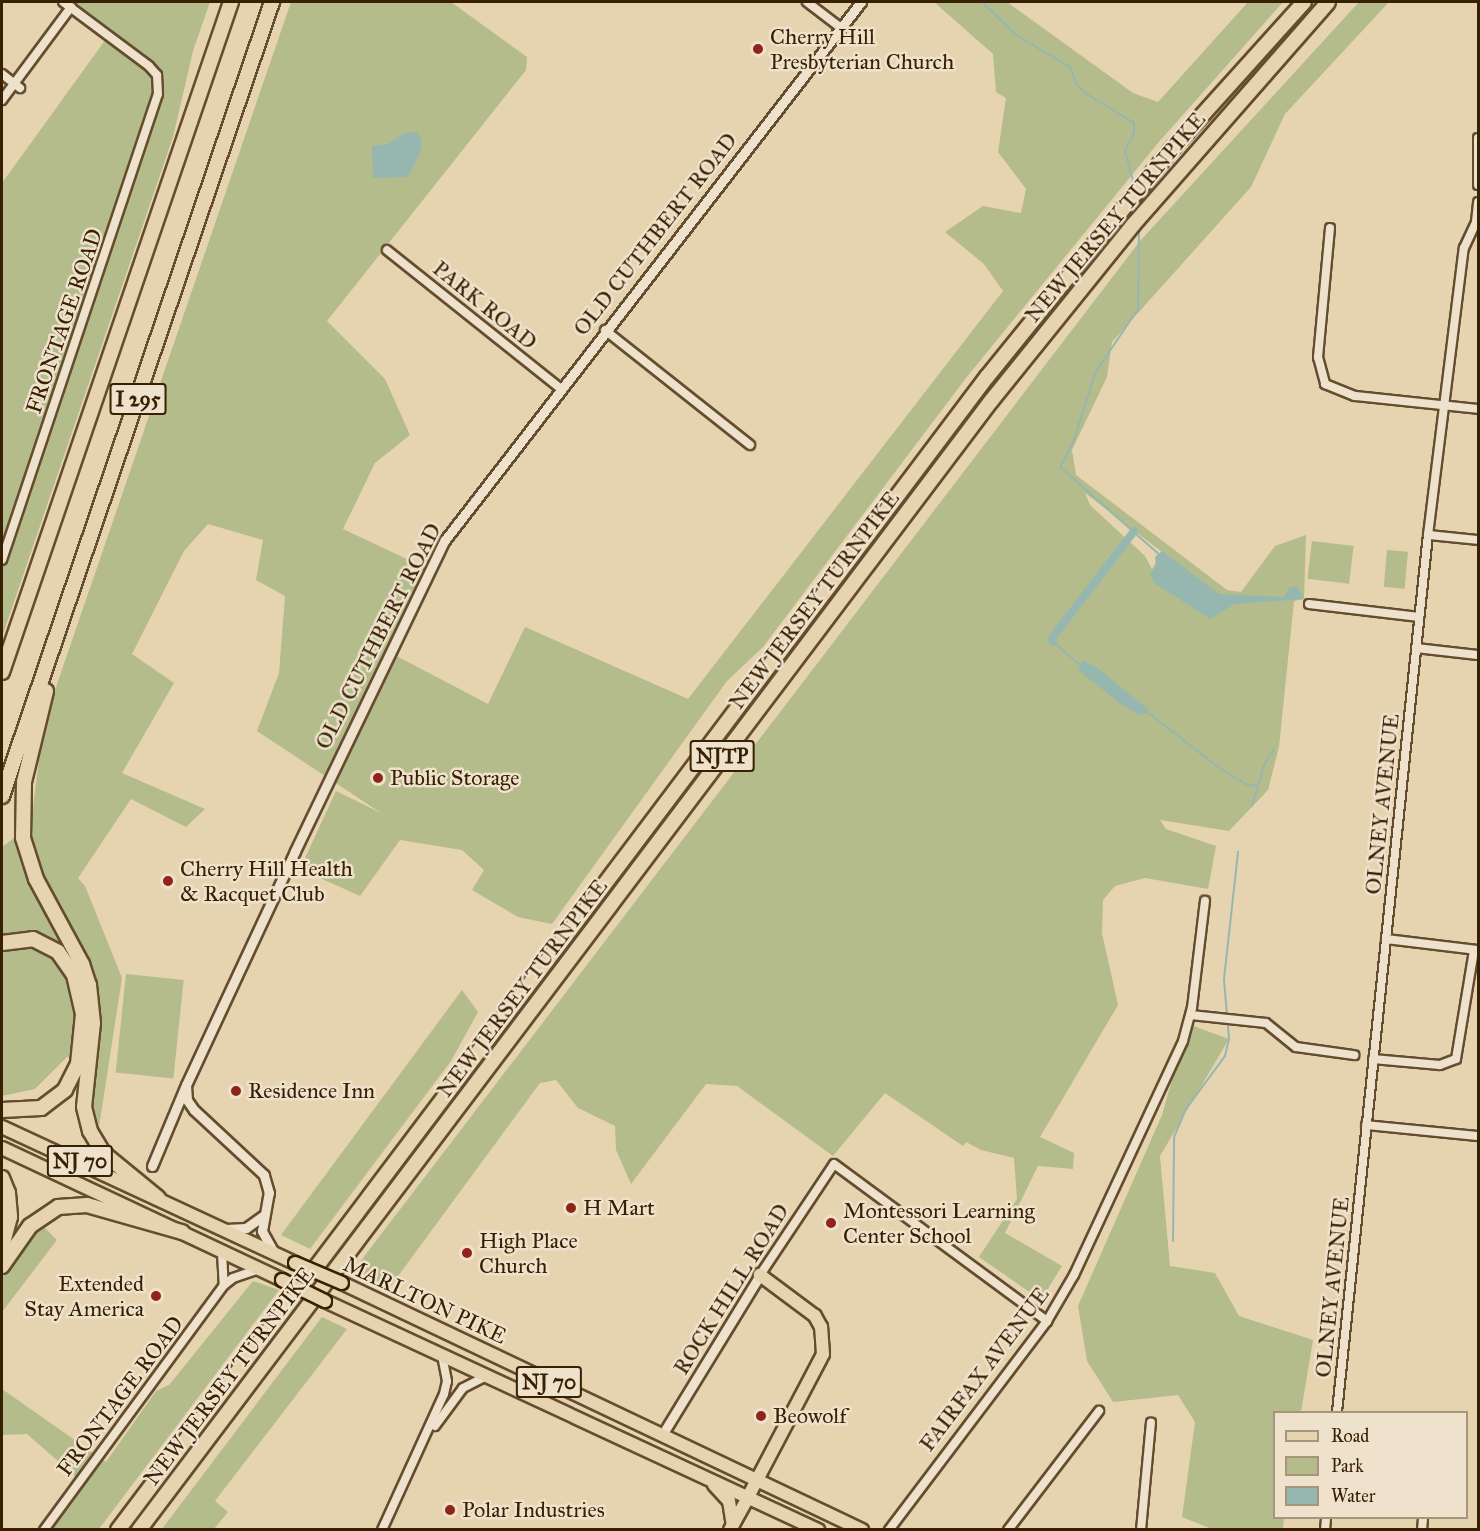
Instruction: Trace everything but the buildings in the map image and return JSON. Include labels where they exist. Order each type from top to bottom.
[{"type":"highway","name":"I 295","points":[[2,672],[231,2]]},
{"type":"highway","name":"I 295","points":[[2,796],[272,2]]},
{"type":"highway","name":"NEW JERSEY TURNPIKE","points":[[118,1530],[987,377],[1170,151],[1304,2]]},
{"type":"highway","name":"NEW JERSEY TURNPIKE","points":[[139,1530],[991,401],[1133,225],[1328,2]]},
{"type":"highway","points":[[83,557],[30,754],[22,826],[36,879],[82,964],[89,985],[93,1033],[84,1107],[90,1131],[103,1153],[158,1198]]},
{"type":"highway","points":[[2,654],[30,588]]},
{"type":"highway","points":[[2,943],[33,939],[58,952],[75,975],[83,1014],[78,1064],[65,1090],[41,1108],[2,1110]]},
{"type":"highway","points":[[2,1178],[8,1193],[10,1217],[2,1246]]},
{"type":"highway","points":[[2,1266],[30,1226],[58,1207],[87,1205],[182,1232]]},
{"type":"main road","name":"MARLTON PIKE","points":[[2,1126],[342,1283],[862,1530]]},
{"type":"main road","name":"MARLTON PIKE","points":[[2,1148],[818,1530]]},
{"type":"main road","points":[[732,1527],[819,1368],[823,1354],[821,1327],[816,1316],[760,1275]]},
{"type":"main road","points":[[704,1476],[729,1501],[732,1527]]},
{"type":"street","points":[[2,100],[17,86],[71,7],[63,2]]},
{"type":"street","points":[[807,2],[841,28]]},
{"type":"street","name":"OLD CUTHBERT ROAD","points":[[152,1166],[186,1085],[433,560],[476,495],[861,2]]},
{"type":"street","name":"FRONTAGE ROAD","points":[[2,560],[158,94],[156,75],[149,66],[71,7]]},
{"type":"street","points":[[2,74],[17,86]]},
{"type":"street","points":[[1479,138],[1479,185]]},
{"type":"street","name":"OLNEY AVENUE","points":[[1337,1411],[1428,535],[1464,248],[1476,222],[1479,202]]},
{"type":"street","points":[[1330,228],[1318,357],[1328,386],[1355,396],[1479,409]]},
{"type":"street","name":"PARK ROAD","points":[[387,250],[560,388]]},
{"type":"street","points":[[605,330],[750,445]]},
{"type":"street","points":[[1428,535],[1479,540]]},
{"type":"street","points":[[1309,604],[1419,617]]},
{"type":"street","points":[[1416,648],[1479,655]]},
{"type":"street","name":"FAIRFAX AVENUE","points":[[889,1530],[1047,1321],[1074,1275],[1158,1094],[1191,1015],[1205,900]]},
{"type":"street","points":[[1373,1059],[1440,1065],[1456,1059],[1476,950],[1386,939]]},
{"type":"street","points":[[1191,1015],[1266,1023],[1293,1046],[1354,1055]]},
{"type":"street","points":[[186,1085],[187,1100],[194,1110],[264,1175],[269,1193],[264,1215],[263,1236],[275,1253]]},
{"type":"street","points":[[1366,1125],[1479,1136]]},
{"type":"street","name":"ROCK HILL ROAD","points":[[662,1435],[760,1275],[834,1164],[1047,1321]]},
{"type":"street","points":[[221,1228],[243,1229],[264,1215]]},
{"type":"street","points":[[222,1252],[224,1285]]},
{"type":"street","name":"FRONTAGE ROAD","points":[[44,1530],[224,1285],[259,1269]]},
{"type":"street","points":[[382,1530],[428,1434],[447,1381],[442,1355]]},
{"type":"street","points":[[428,1434],[463,1388],[488,1376]]},
{"type":"street","points":[[1008,1530],[1099,1411]]},
{"type":"street","points":[[1141,1530],[1151,1422]]},
{"type":"green space","points":[[69,2],[210,2],[193,51],[173,137],[2,637],[2,183],[111,32]]},
{"type":"green space","points":[[291,2],[451,2],[527,57],[526,70],[327,321],[385,379],[410,435],[375,463],[343,529],[428,569],[389,652],[488,704],[525,627],[688,699],[1003,291],[984,264],[945,232],[983,206],[1021,213],[1026,189],[998,152],[1006,98],[996,92],[993,54],[934,2],[1007,2],[1133,93],[1158,102],[1248,2],[1283,2],[1158,143],[966,378],[763,647],[727,681],[552,924],[518,917],[472,890],[484,870],[462,850],[400,840],[360,896],[300,869],[336,791],[381,813],[257,731],[279,673],[285,596],[256,580],[263,540],[208,524],[184,551],[132,654],[174,683],[122,773],[205,809],[186,827],[131,799],[78,878],[85,886],[122,978],[99,1127],[68,1056],[35,1089],[2,1096],[2,847],[31,825],[43,725]]},
{"type":"green space","points":[[1359,2],[1389,2],[1285,114],[1251,187],[1112,342],[1107,377],[1072,450],[1076,475],[1227,590],[1241,592],[1275,546],[1306,535],[1304,599],[1294,601],[1279,747],[1268,790],[1229,831],[1160,820],[1166,829],[1216,846],[1208,889],[1145,878],[1115,886],[1103,900],[1102,933],[1118,1005],[1040,1137],[1074,1153],[1073,1169],[1038,1166],[1005,1233],[1062,1266],[1041,1300],[979,1257],[1017,1199],[1014,1158],[981,1150],[966,1142],[963,1146],[885,1093],[833,1156],[737,1086],[706,1084],[631,1184],[616,1150],[615,1126],[578,1108],[556,1080],[540,1083],[390,1287],[353,1271],[1140,241]],"holes":[[[1085,493],[1162,552],[1152,569],[1145,556],[1090,505]]]},
{"type":"green space","points":[[1312,541],[1354,546],[1349,584],[1307,579]]},
{"type":"green space","points":[[1387,550],[1408,552],[1405,589],[1384,587]]},
{"type":"green space","points":[[126,974],[184,980],[173,1079],[116,1072]]},
{"type":"green space","points":[[462,990],[478,1012],[451,1061],[310,1249],[281,1235]]},
{"type":"green space","points":[[1188,1024],[1229,1039],[1160,1156],[1170,1266],[1215,1273],[1239,1316],[1313,1340],[1301,1411],[1273,1411],[1273,1519],[1284,1519],[1283,1529],[1212,1529],[1182,1517],[1195,1422],[1178,1395],[1113,1402],[1087,1361],[1078,1306],[1162,1115]]},
{"type":"green space","points":[[2,1203],[12,1267],[42,1225],[57,1240],[2,1312]]},
{"type":"green space","points":[[253,1281],[279,1290],[99,1529],[49,1529],[83,1483],[27,1434],[2,1435],[2,1389],[106,1462],[156,1391],[169,1385]]},
{"type":"green space","points":[[322,1317],[347,1329],[215,1501],[228,1512],[214,1529],[162,1529]]},
{"type":"water","points":[[416,132],[421,137],[421,151],[408,177],[373,178],[372,146],[388,144],[404,133]]},
{"type":"water","points":[[1162,551],[1219,594],[1284,597],[1290,587],[1298,587],[1304,599],[1235,604],[1210,619],[1154,583],[1150,573],[1156,566],[1155,557]]},
{"type":"water","points":[[1082,661],[1095,666],[1149,710],[1147,713],[1139,715],[1121,704],[1078,670]]},
{"type":"waterway","points":[[982,2],[1016,35],[1070,67],[1077,85],[1087,94],[1134,123],[1134,133],[1125,151],[1133,181]]},
{"type":"waterway","points":[[1139,232],[1138,309],[1095,373],[1074,440],[1060,467],[1161,556]]},
{"type":"waterway","points":[[1053,642],[1052,638],[1134,531]]},
{"type":"waterway","points":[[1053,642],[1080,665]]},
{"type":"waterway","points":[[1146,711],[1218,767],[1245,784],[1257,786]]},
{"type":"waterway","points":[[1252,806],[1264,765],[1274,749]]},
{"type":"waterway","points":[[1173,1241],[1174,1137],[1186,1109],[1225,1056],[1229,1039],[1224,979],[1238,852]]},
{"type":"place","name":"Cherry Hill Presbyterian Church","points":[[758,49]]},
{"type":"place","name":"Public Storage","points":[[378,778]]},
{"type":"place","name":"Cherry Hill Health & Racquet Club","points":[[168,881]]},
{"type":"place","name":"Residence Inn","points":[[236,1091]]},
{"type":"place","name":"H Mart","points":[[571,1208]]},
{"type":"place","name":"Montessori Learning Center School","points":[[831,1223]]},
{"type":"place","name":"High Place Church","points":[[467,1253]]},
{"type":"place","name":"Extended Stay America","points":[[156,1296]]},
{"type":"place","name":"Beowolf","points":[[761,1416]]},
{"type":"place","name":"Polar Industries","points":[[450,1510]]}]
